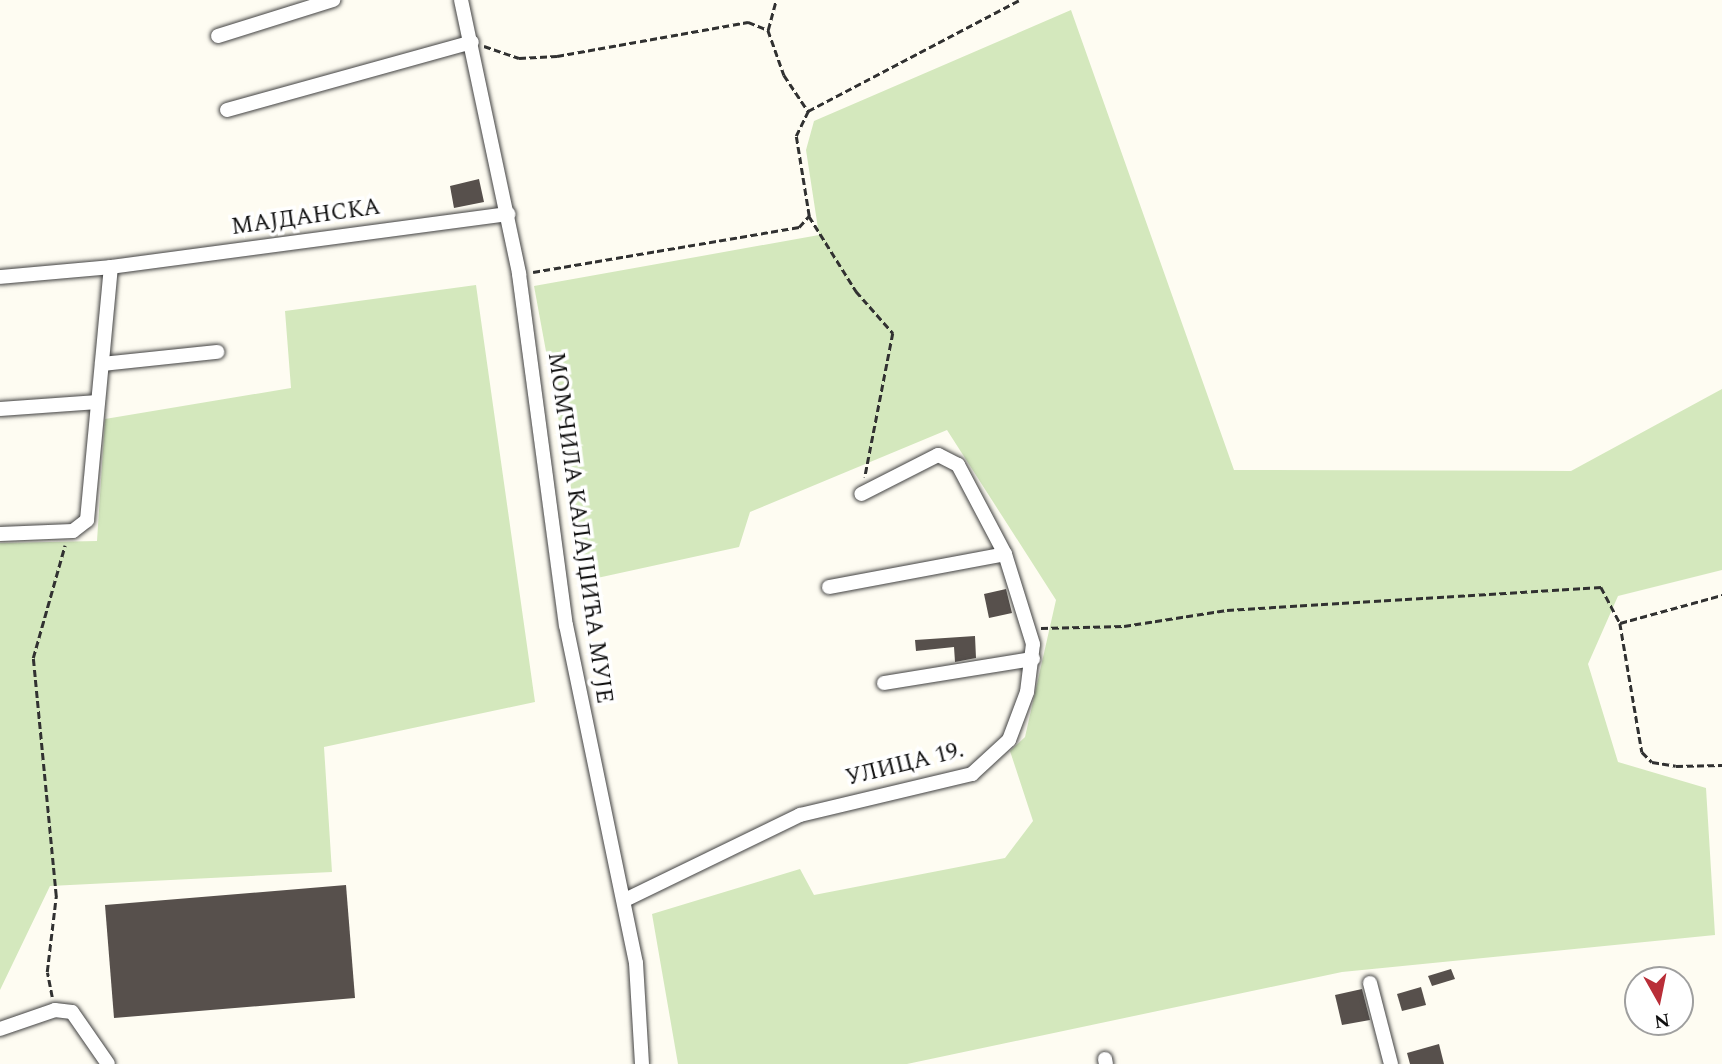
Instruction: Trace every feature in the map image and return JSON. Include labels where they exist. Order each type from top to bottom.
[{"type":"street","points":[[218,36],[333,0]]},
{"type":"street","name":"МОМЧИЛА КАЛАЈЏИЋА МУЈЕ","points":[[461,0],[519,274],[566,625],[625,900],[642,1064]]},
{"type":"street","points":[[228,110],[472,42]]},
{"type":"street","name":"МАЈДАНСКА","points":[[0,277],[111,267],[508,214]]},
{"type":"street","points":[[0,534],[66,532],[81,526],[89,510],[111,267]]},
{"type":"street","points":[[102,364],[217,352]]},
{"type":"street","points":[[0,409],[98,402]]},
{"type":"street","name":"УЛИЦА 19.","points":[[625,900],[800,815],[958,779],[984,767],[1015,729],[1033,659],[1030,628],[1004,554],[953,457],[931,457],[862,494]]},
{"type":"street","points":[[830,587],[1004,554]]},
{"type":"street","points":[[884,683],[1033,659]]},
{"type":"street","points":[[1370,983],[1391,1064]]},
{"type":"street","points":[[0,1029],[55,1010],[72,1012],[108,1064]]},
{"type":"path","points":[[776,0],[768,30],[784,75],[808,111]]},
{"type":"path","points":[[862,494],[893,333],[856,291],[809,216],[796,136],[808,111],[1019,0]]},
{"type":"path","points":[[472,42],[519,58],[748,22],[768,30]]},
{"type":"path","points":[[519,274],[799,227],[809,216]]},
{"type":"path","points":[[55,1010],[47,972],[56,896],[33,658],[66,532]]},
{"type":"path","points":[[1030,628],[1601,587],[1620,622],[1642,752],[1652,762],[1676,766],[1722,765]]},
{"type":"path","points":[[1620,622],[1722,595]]},
{"type":"green space","points":[[1071,10],[1234,470],[1571,471],[1722,389],[1722,570],[1618,596],[1588,664],[1618,762],[1706,788],[1715,935],[1342,972],[907,1064],[678,1064],[652,914],[800,869],[814,895],[1005,858],[1033,821],[1010,751],[1025,737],[1056,600],[947,430],[750,512],[739,547],[588,580],[534,286],[819,235],[806,150],[814,121]]},
{"type":"green space","points":[[476,285],[535,702],[324,747],[332,872],[50,886],[0,990],[0,543],[97,541],[105,419],[291,388],[285,311]]},
{"type":"building","points":[[479,179],[484,202],[454,208],[450,186]]},
{"type":"building","points":[[1006,589],[1012,613],[989,618],[984,594]]},
{"type":"building","points":[[975,636],[976,658],[955,662],[954,647],[916,651],[915,640]]},
{"type":"building","points":[[346,885],[355,998],[114,1018],[105,905]]},
{"type":"building","points":[[1451,969],[1455,979],[1432,986],[1428,976]]},
{"type":"building","points":[[1421,987],[1426,1005],[1402,1011],[1397,994]]},
{"type":"building","points":[[1362,989],[1370,1020],[1342,1025],[1335,995]]},
{"type":"building","points":[[1439,1044],[1444,1064],[1410,1064],[1407,1053]]}]
